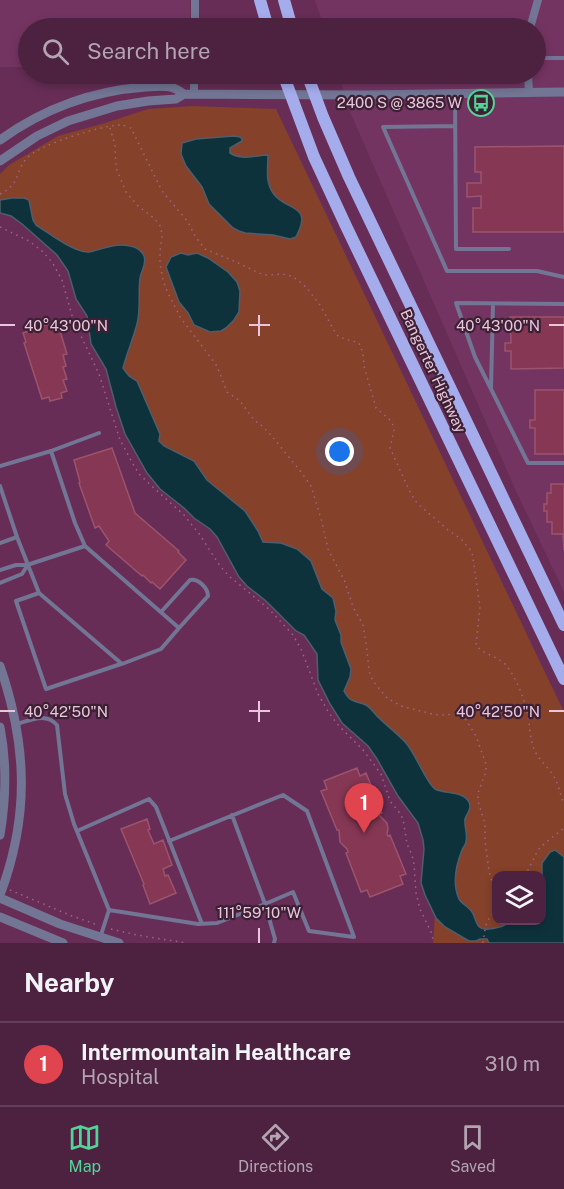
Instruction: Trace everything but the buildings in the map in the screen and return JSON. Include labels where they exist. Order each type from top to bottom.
[{"type":"highway","points":[[260,0],[265,18]]},
{"type":"highway","points":[[284,0],[289,18]]},
{"type":"highway","name":"Bangerter Highway","points":[[286,84],[314,157],[564,679]]},
{"type":"highway","name":"Bangerter Highway","points":[[310,84],[349,177],[564,626]]},
{"type":"street","points":[[195,0],[195,18]]},
{"type":"street","points":[[533,18],[538,0]]},
{"type":"street","points":[[189,94],[192,84]]},
{"type":"street","points":[[528,84],[528,92]]},
{"type":"street","points":[[0,140],[40,115],[96,94],[125,89],[175,87],[189,94]]},
{"type":"street","points":[[0,161],[37,136],[68,121],[117,106],[176,99],[189,94],[365,95],[564,92]]},
{"type":"street","points":[[0,666],[17,724],[22,766],[20,815],[14,849],[0,896],[60,924],[119,943]]},
{"type":"street","points":[[0,727],[5,779],[0,835]]},
{"type":"street","points":[[0,916],[63,943]]},
{"type":"lane","points":[[546,58],[564,58]]},
{"type":"lane","points":[[455,93],[456,249],[509,249]]},
{"type":"lane","points":[[455,126],[383,127],[447,271],[537,271],[564,277]]},
{"type":"lane","points":[[564,304],[456,303],[475,357],[528,463],[564,463]]},
{"type":"lane","points":[[491,389],[493,304]]},
{"type":"lane","points":[[0,466],[51,451],[99,433]]},
{"type":"lane","points":[[51,451],[85,546],[179,628]]},
{"type":"lane","points":[[0,486],[39,593],[122,664]]},
{"type":"lane","points":[[0,543],[17,537]]},
{"type":"lane","points":[[0,570],[16,565],[27,565],[85,546]]},
{"type":"lane","points":[[0,583],[22,574],[27,565]]},
{"type":"lane","points":[[39,593],[16,601],[46,689],[161,649],[208,596],[207,590],[197,580],[189,580],[161,612]]},
{"type":"lane","points":[[17,724],[46,717],[57,725],[64,789],[77,831],[110,910],[100,938]]},
{"type":"lane","points":[[110,910],[202,924],[217,923],[293,892],[309,931],[354,937],[307,811],[283,795],[169,841]]},
{"type":"lane","points":[[77,831],[149,799],[156,807],[202,924]]},
{"type":"lane","points":[[232,815],[265,904],[274,943]]},
{"type":"path","points":[[0,194],[15,184],[28,156],[60,140],[91,130],[123,125],[131,129],[162,191],[188,222],[205,249],[259,273],[282,274],[298,280],[320,305],[336,334],[361,346],[374,403],[376,408],[393,424],[394,431],[390,448],[411,494],[425,510],[461,539],[472,552],[480,607],[476,645],[479,649],[505,663],[510,670],[528,714],[533,747],[558,784],[564,805]]},
{"type":"path","points":[[110,127],[115,145],[116,168],[126,192],[161,227],[160,251],[163,280],[177,311],[217,366],[227,392],[240,401],[254,420],[271,435],[311,486],[328,549],[363,625],[369,671],[373,681],[387,698],[401,706],[432,714],[460,716],[466,720],[476,736],[486,764],[478,801],[485,824],[492,883]]},
{"type":"path","points":[[0,227],[29,241],[52,262],[62,280],[73,320],[99,374],[120,440],[139,474],[184,516],[229,576],[270,610],[293,635],[301,648],[318,694],[329,713],[363,750],[381,774],[390,801],[403,819],[406,844],[414,864],[416,893],[434,943]]},
{"type":"path","points":[[528,871],[538,850],[564,828]]},
{"type":"path","points":[[9,890],[104,927],[186,943]]},
{"type":"path","points":[[483,943],[485,928],[492,914]]},
{"type":"shaded area","points":[[0,0],[190,0],[190,18],[18,18],[18,67],[0,67]]},
{"type":"shaded area","points":[[315,0],[564,0],[564,592],[515,489],[351,114],[341,84],[546,84],[546,18],[321,18]]},
{"type":"shaded area","points":[[193,106],[276,109],[564,712],[564,943],[433,943],[440,845],[355,716],[312,633],[153,455],[69,255],[0,204],[0,174],[9,165],[58,136],[148,109]]},
{"type":"water","points":[[240,137],[242,141],[230,148],[230,153],[244,157],[268,155],[270,188],[278,199],[296,209],[302,218],[296,237],[290,239],[239,231],[209,204],[202,187],[186,166],[181,154],[182,143],[196,139]]},
{"type":"water","points":[[24,198],[29,200],[36,225],[76,249],[89,252],[124,245],[140,250],[145,262],[140,278],[138,318],[123,368],[137,381],[160,434],[159,441],[164,446],[194,461],[207,480],[245,511],[263,542],[281,543],[297,549],[311,561],[322,589],[333,598],[336,611],[335,620],[351,669],[344,691],[351,700],[368,706],[403,740],[435,789],[463,796],[470,804],[465,819],[466,839],[455,880],[459,899],[472,912],[479,926],[489,929],[504,925],[546,925],[546,871],[542,871],[542,863],[550,852],[555,850],[564,857],[564,943],[489,943],[487,939],[469,941],[445,927],[436,918],[421,883],[424,849],[418,823],[398,796],[368,746],[342,723],[330,704],[318,680],[317,654],[304,635],[296,631],[239,577],[217,537],[210,529],[160,489],[147,473],[125,434],[106,369],[91,344],[87,316],[76,299],[68,271],[57,255],[22,224],[11,216],[0,213],[0,200]]},
{"type":"water","points":[[181,253],[188,255],[197,253],[208,258],[228,272],[237,282],[240,291],[239,312],[234,320],[221,331],[210,332],[194,325],[179,302],[166,267],[171,257]]},
{"type":"place","name":"2400 S @ 3865 W","points":[[481,103]]},
{"type":"place","name":"Intermountain Healthcare","points":[[364,833]]}]
